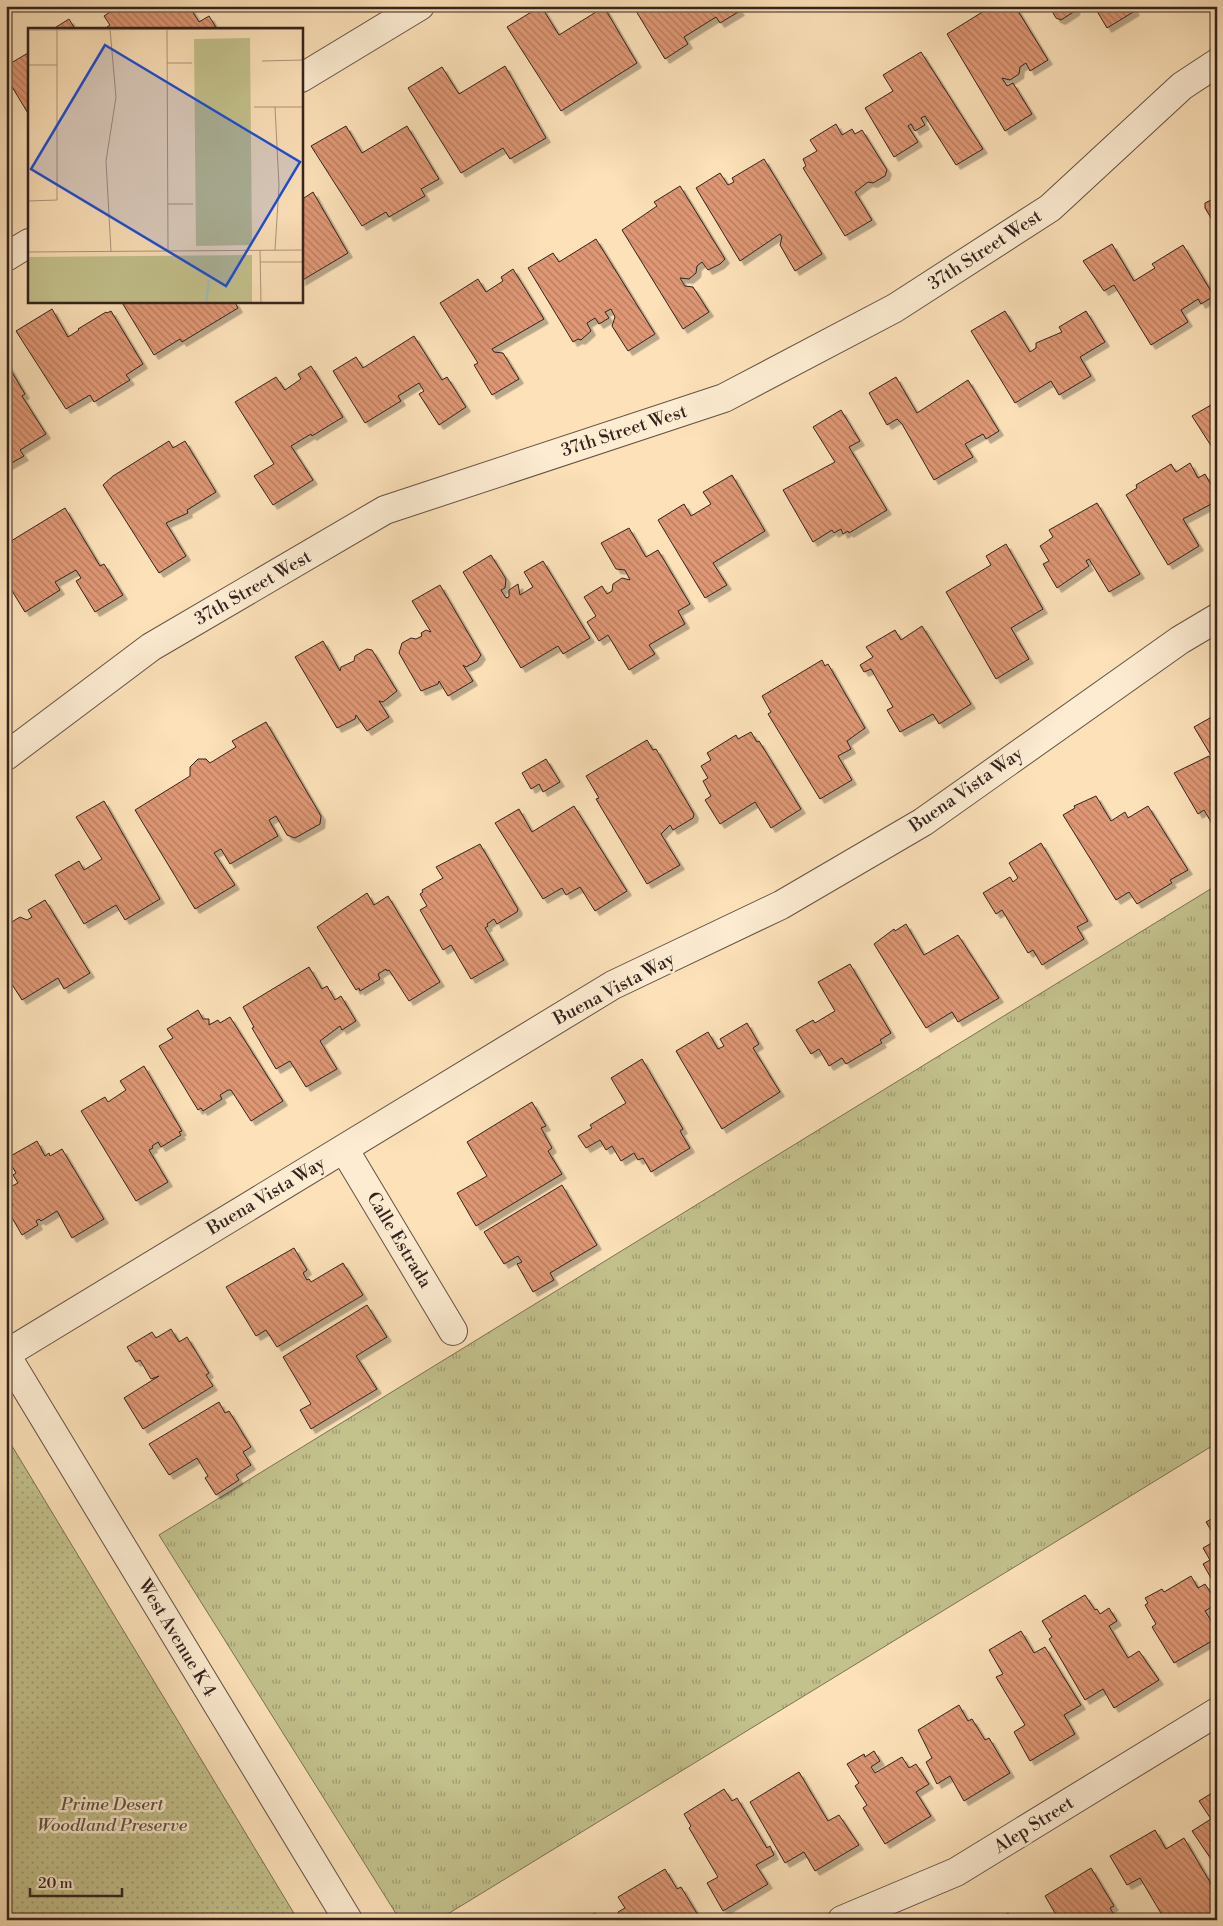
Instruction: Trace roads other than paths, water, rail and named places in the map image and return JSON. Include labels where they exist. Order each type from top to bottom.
[{"type":"street","points":[[302,77],[420,6]]},
{"type":"street","name":"37th Street West","points":[[6,756],[151,647],[385,510],[724,398],[895,308],[1050,208],[1182,86],[1217,63]]},
{"type":"street","points":[[6,256],[28,244]]},
{"type":"street","name":"Buena Vista Way","points":[[6,1355],[613,985],[781,905],[923,822],[1172,646],[1217,618]]},
{"type":"street","name":"Calle Estrada","points":[[344,1149],[454,1331]]},
{"type":"street","name":"West Avenue K 4","points":[[6,1355],[348,1920]]},
{"type":"street","name":"Alep Street","points":[[842,1920],[956,1872],[1217,1712]]},
{"type":"park label","name":"Prime Desert Woodland Preserve","points":[[112,1814]]}]
